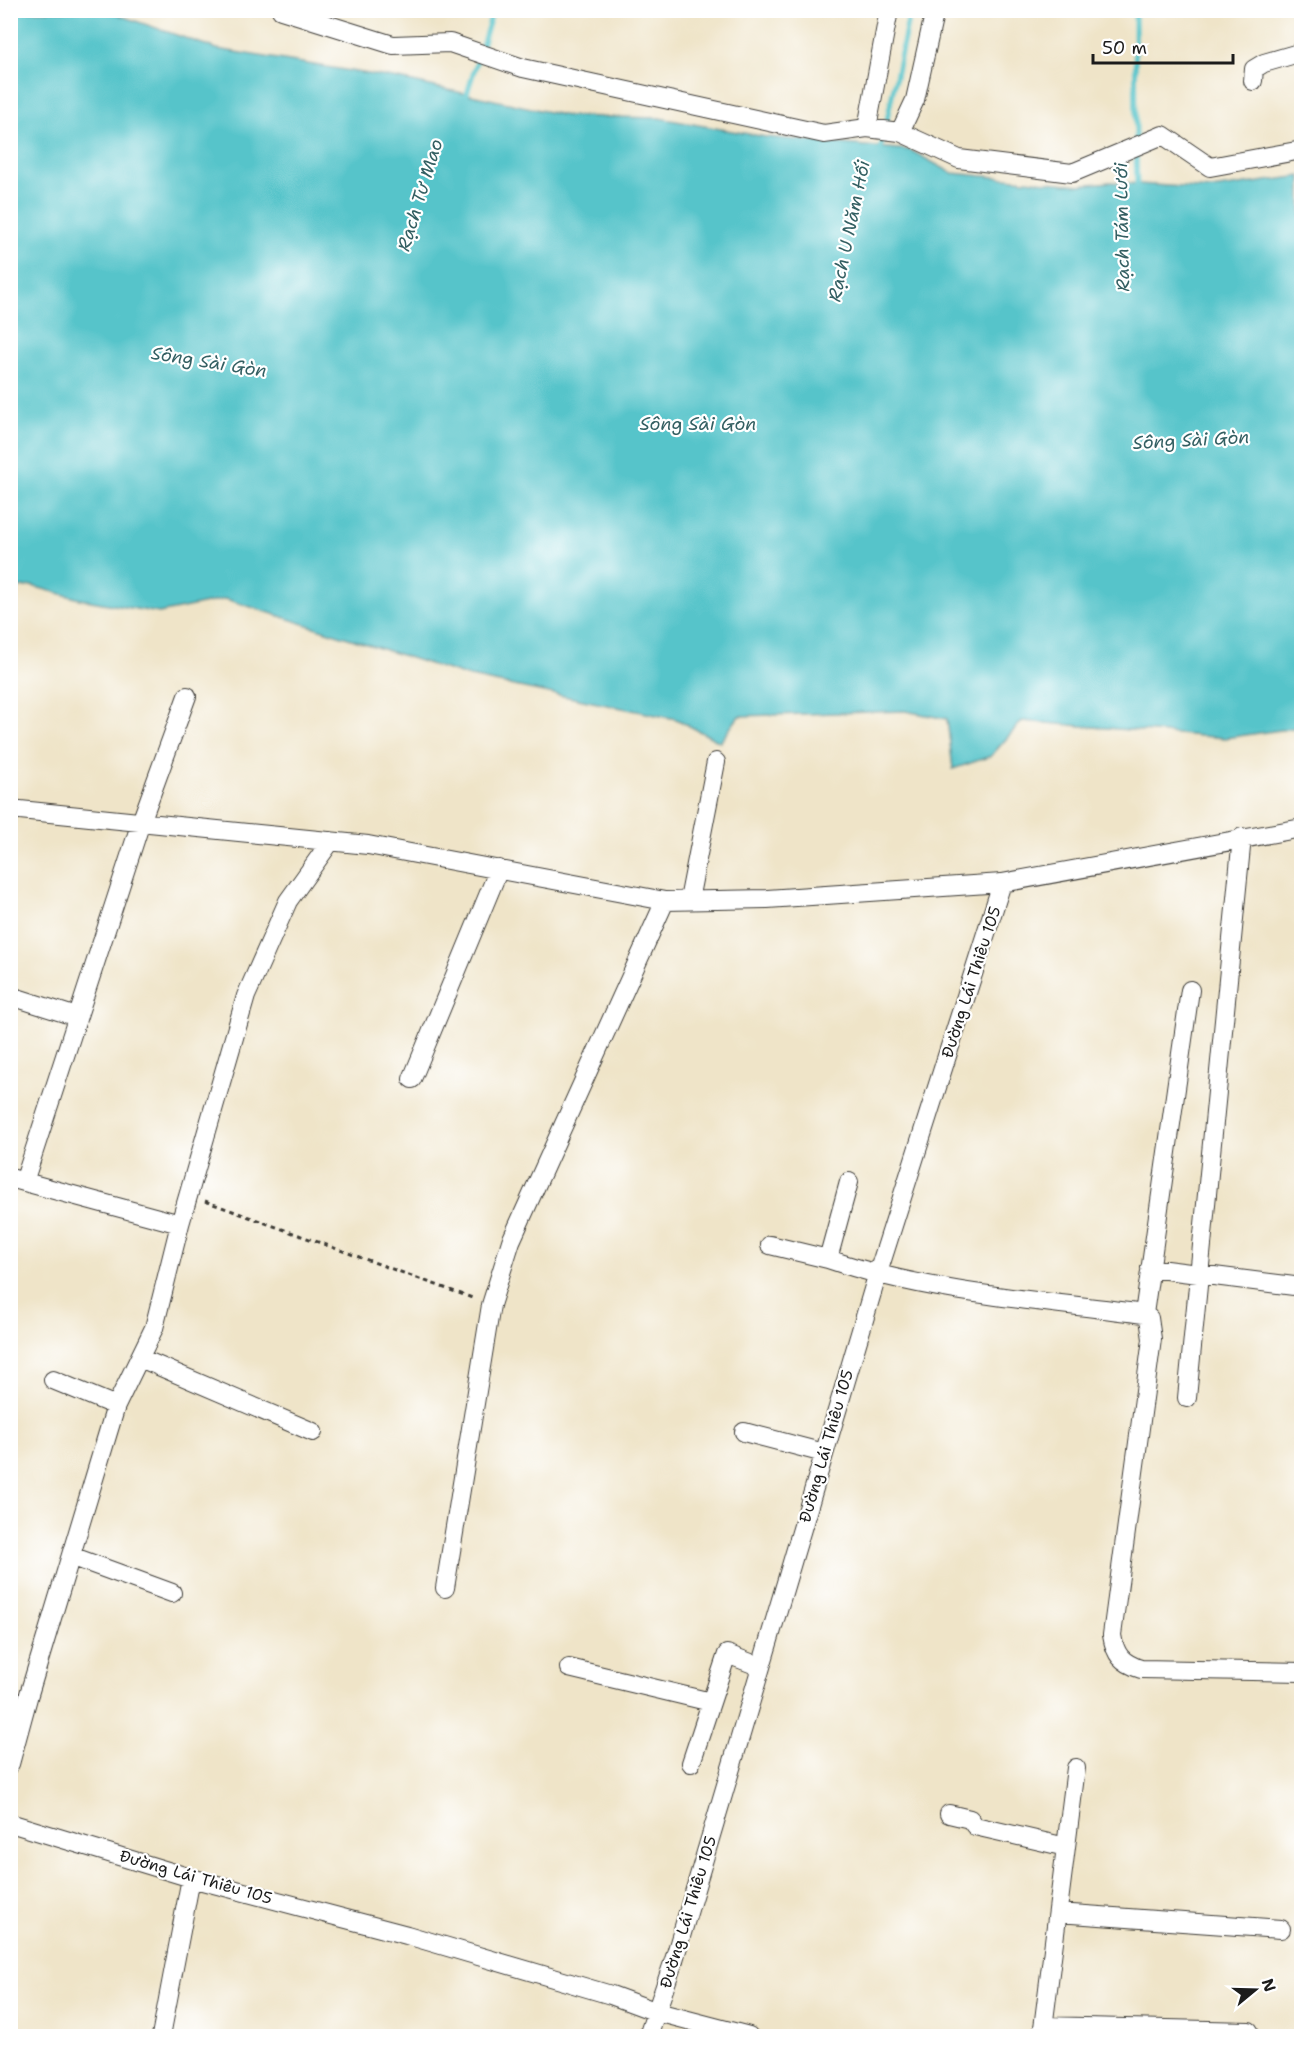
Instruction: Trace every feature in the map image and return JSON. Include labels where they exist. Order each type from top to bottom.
[{"type":"street","points":[[281,10],[393,45],[450,43],[523,68],[824,134],[870,129],[899,131],[959,159],[1072,173],[1163,135],[1210,167],[1302,150]]},
{"type":"street","points":[[870,129],[890,10]]},
{"type":"street","points":[[899,131],[915,100],[935,10]]},
{"type":"street","points":[[1254,81],[1254,69],[1302,52]]},
{"type":"street","points":[[180,1224],[17,1180],[77,1017],[141,822],[187,696]]},
{"type":"street","points":[[689,900],[716,762]]},
{"type":"street","points":[[10,809],[368,844],[664,901],[767,899],[1002,883],[1242,837],[1302,828]]},
{"type":"street","points":[[1187,1398],[1194,1275],[1242,837]]},
{"type":"street","points":[[10,1764],[116,1406],[154,1328],[188,1195],[246,996],[288,901],[331,841]]},
{"type":"street","points":[[412,1079],[499,869]]},
{"type":"street","name":"Đường Lái Thiêu 105","points":[[648,2037],[761,1667],[816,1450],[877,1276],[1002,883]]},
{"type":"street","points":[[445,1588],[491,1305],[511,1241],[664,901]]},
{"type":"street","points":[[1144,1314],[1157,1269],[1190,990]]},
{"type":"street","points":[[11,996],[77,1017]]},
{"type":"street","points":[[828,1259],[849,1182]]},
{"type":"street","points":[[770,1245],[828,1259],[877,1276],[1010,1299],[1144,1314],[1151,1323],[1152,1340],[1112,1635],[1114,1649],[1122,1661],[1141,1670],[1302,1672]]},
{"type":"street","points":[[1157,1269],[1302,1287]]},
{"type":"street","points":[[140,1358],[313,1432]]},
{"type":"street","points":[[53,1380],[116,1406]]},
{"type":"street","points":[[744,1432],[816,1450]]},
{"type":"street","points":[[71,1556],[172,1593]]},
{"type":"street","points":[[691,1763],[727,1654],[761,1667]]},
{"type":"street","points":[[569,1668],[711,1702]]},
{"type":"street","points":[[1076,1768],[1043,2031],[1249,2031]]},
{"type":"street","points":[[949,1814],[970,1819],[975,1826],[1066,1847]]},
{"type":"street","name":"Đường Lái Thiêu 105","points":[[10,1823],[192,1878],[407,1935],[611,1995],[657,2012]]},
{"type":"street","points":[[161,2037],[192,1878]]},
{"type":"street","points":[[1058,1913],[1281,1929]]},
{"type":"street","points":[[657,2012],[749,2037]]},
{"type":"path","points":[[188,1195],[491,1305]]},
{"type":"water","name":"Sông Sài Gòn","points":[[10,11],[107,11],[217,49],[399,79],[567,116],[659,118],[766,137],[910,150],[952,173],[1079,185],[1110,182],[1212,189],[1301,176],[1301,727],[1225,738],[1022,721],[991,756],[953,769],[947,719],[905,711],[739,716],[720,742],[676,719],[470,677],[226,599],[159,613],[80,599],[32,586],[11,589]]},
{"type":"waterway","name":"Rạch Tư Mao","points":[[465,100],[493,10]]},
{"type":"waterway","name":"Rạch U Năm Hối","points":[[880,153],[910,10]]},
{"type":"waterway","name":"Rạch Tám Lưới","points":[[1135,10],[1136,141]]},
{"type":"waterway","name":"Rạch Tám Lưới","points":[[1136,151],[1137,189]]}]
